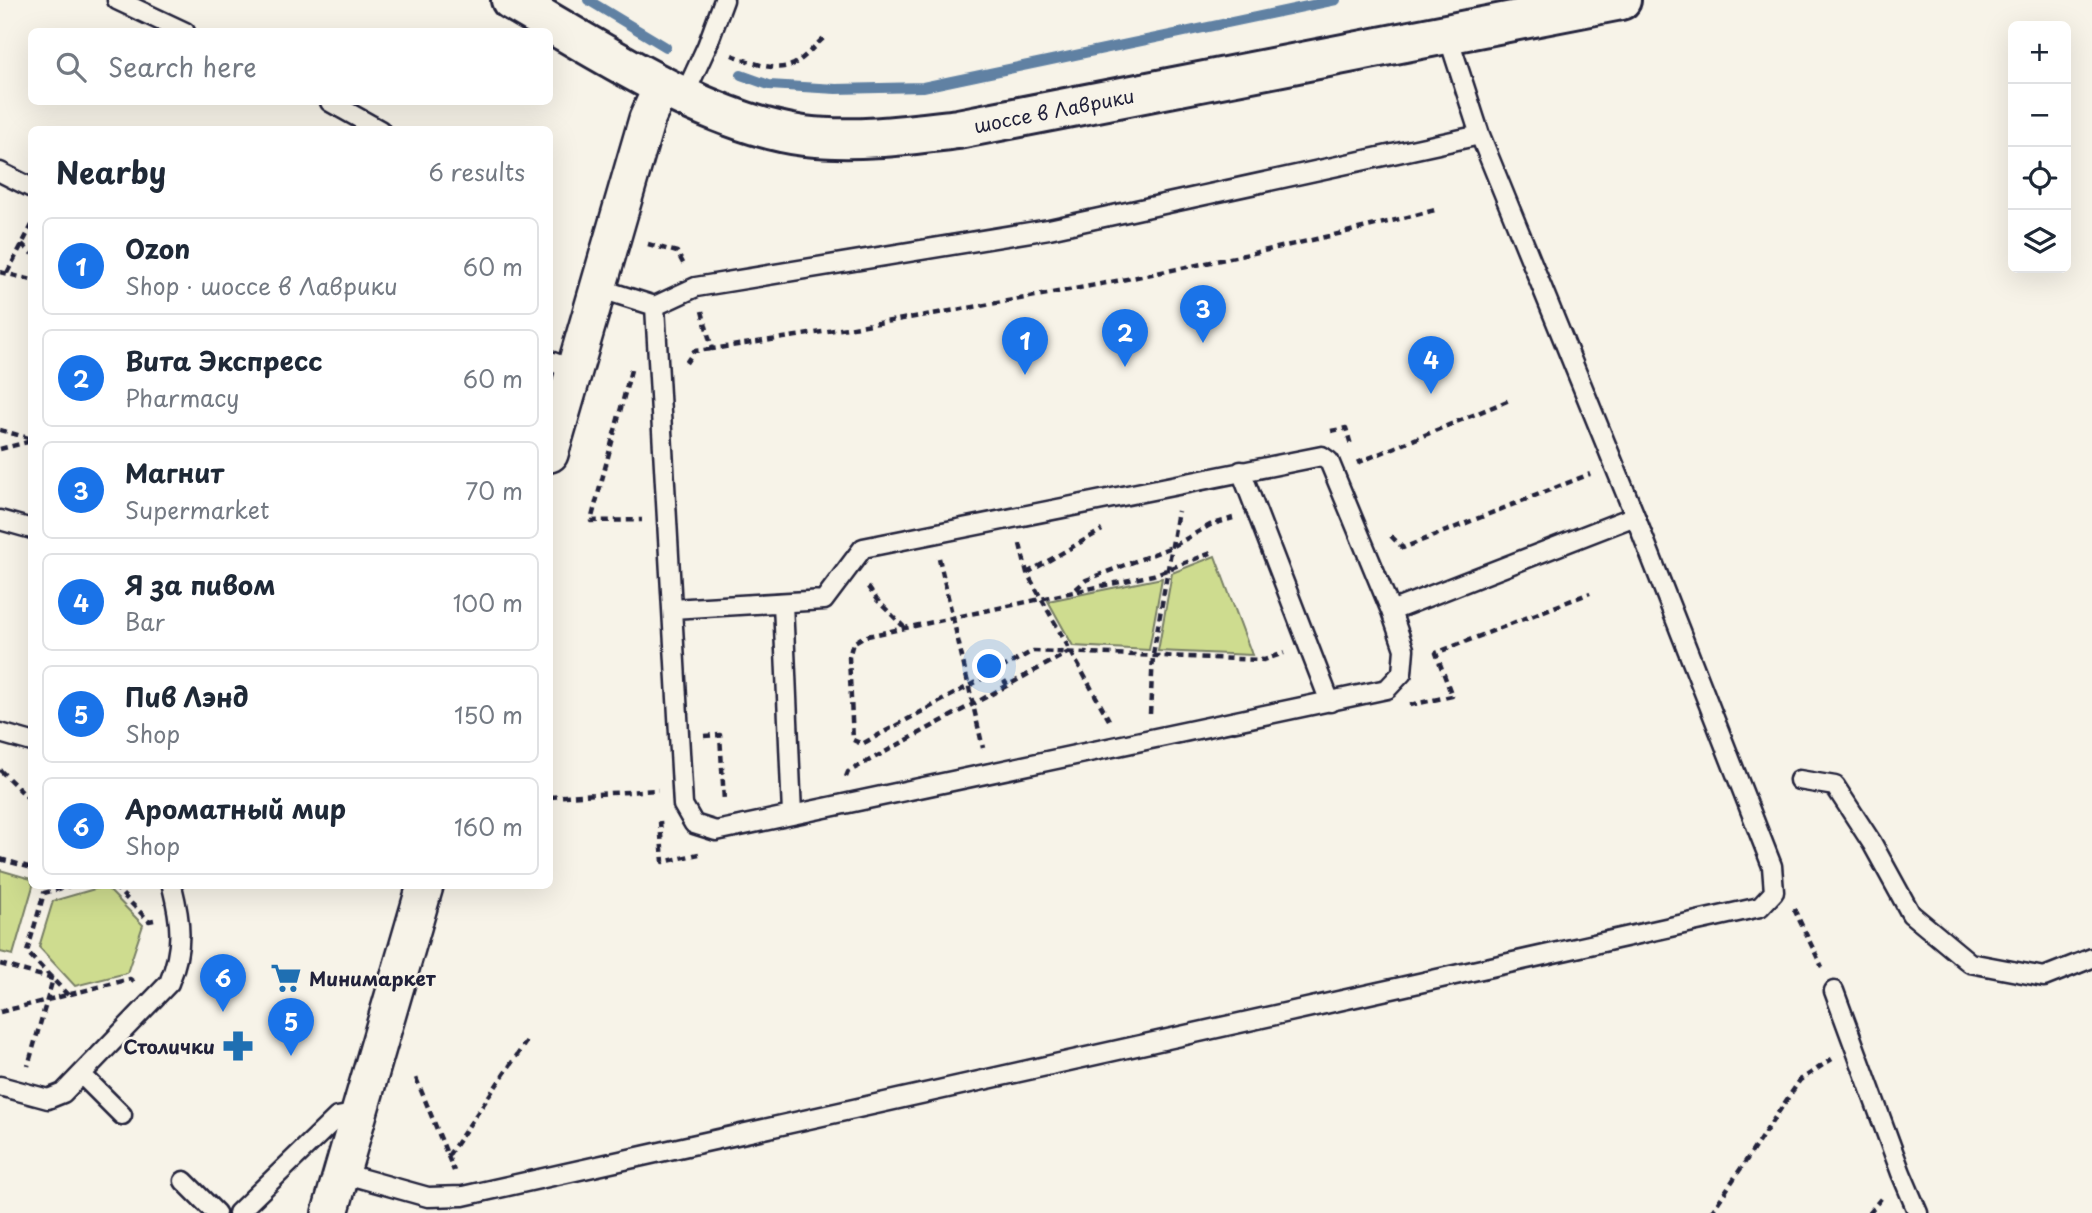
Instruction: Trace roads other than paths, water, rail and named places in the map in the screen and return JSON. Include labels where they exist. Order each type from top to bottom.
[{"type":"street","name":"шоссе в Лаврики","points":[[511,0],[673,90],[760,127],[804,136],[854,139],[958,129],[1603,2]]},
{"type":"street","points":[[553,432],[562,366],[598,288],[646,118],[673,90]]},
{"type":"street","points":[[330,1213],[421,889]]},
{"type":"lane","points":[[117,0],[176,28]]},
{"type":"lane","points":[[673,90],[707,46],[723,0]]},
{"type":"lane","points":[[342,1173],[428,1197],[463,1196],[1760,907],[1774,892],[1772,866],[1635,516],[1480,135],[1447,33]]},
{"type":"lane","points":[[335,105],[373,126]]},
{"type":"lane","points":[[598,288],[655,306],[696,287],[1049,229],[1480,135]]},
{"type":"lane","points":[[0,172],[28,186]]},
{"type":"lane","points":[[655,306],[659,368],[672,609],[679,737],[683,805],[694,824],[716,831],[792,814],[845,806],[1387,689],[1402,673],[1404,649],[1329,461],[1322,456],[1311,456],[863,548],[824,600],[672,609]]},
{"type":"lane","points":[[1241,471],[1330,702]]},
{"type":"lane","points":[[1391,611],[1635,516]]},
{"type":"lane","points":[[0,520],[28,528]]},
{"type":"lane","points":[[783,603],[792,814]]},
{"type":"lane","points":[[0,733],[28,741]]},
{"type":"lane","points":[[1799,780],[1835,786],[1872,843],[1912,914],[1970,963],[2044,977],[2092,958]]},
{"type":"lane","points":[[0,1086],[48,1099],[63,1093],[169,983],[178,961],[180,932],[179,913],[173,889]]},
{"type":"lane","points":[[1834,991],[1901,1173],[1919,1213]]},
{"type":"lane","points":[[82,1075],[122,1115]]},
{"type":"lane","points":[[238,1213],[337,1117],[359,1113]]},
{"type":"lane","points":[[184,1181],[216,1213]]},
{"type":"waterway","points":[[588,0],[666,47]]},
{"type":"waterway","points":[[741,75],[769,85],[836,89],[923,87],[1336,0]]},
{"type":"place","name":"Магнит","points":[[1203,343]]},
{"type":"place","name":"Вита Экспресс","points":[[1125,367]]},
{"type":"place","name":"Ozon","points":[[1025,375]]},
{"type":"place","name":"Я за пивом","points":[[1431,394]]},
{"type":"place","name":"Минимаркет","points":[[286,978]]},
{"type":"place","name":"Ароматный мир","points":[[223,1012]]},
{"type":"place","name":"Столички","points":[[238,1046]]},
{"type":"place","name":"Пив Лэнд","points":[[291,1056]]}]
